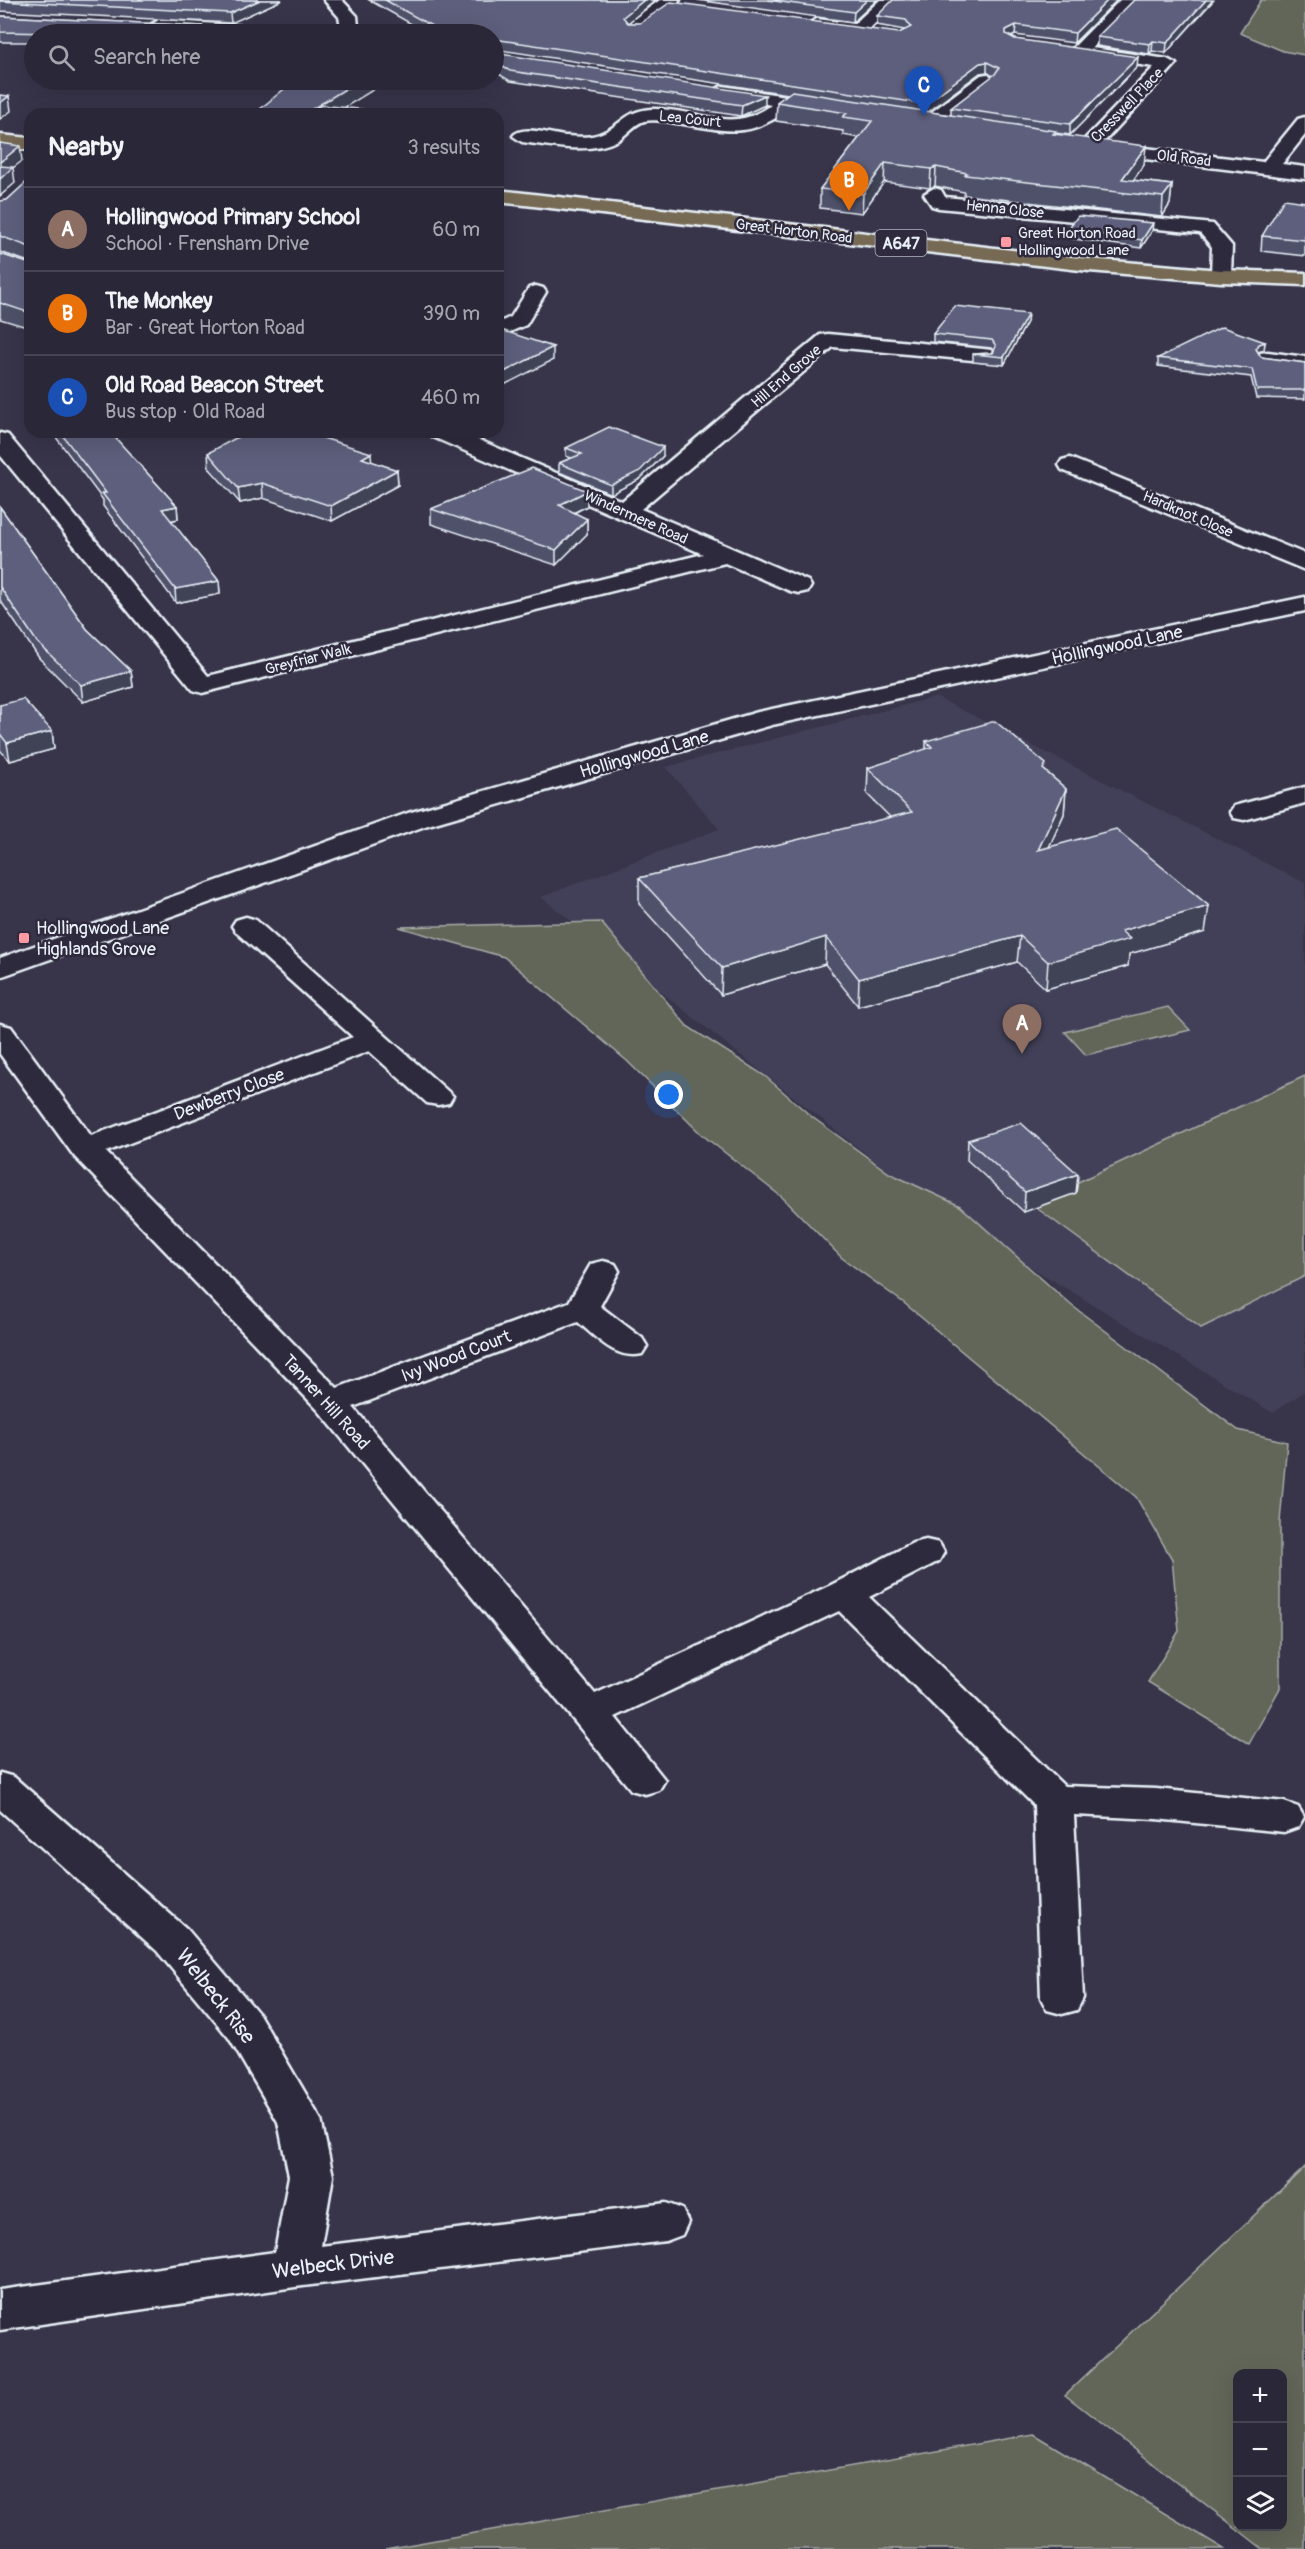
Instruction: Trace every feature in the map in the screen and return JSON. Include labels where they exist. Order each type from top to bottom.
[{"type":"main road","points":[[0,141],[24,143]]},
{"type":"main road","name":"Great Horton Road","points":[[504,197],[1089,265],[1221,276],[1305,279]]},
{"type":"street","points":[[333,0],[353,24]]},
{"type":"street","points":[[858,30],[890,0]]},
{"type":"street","points":[[1058,48],[1079,51],[1130,0]]},
{"type":"street","points":[[634,27],[669,2],[689,6]]},
{"type":"street","points":[[801,22],[879,33]]},
{"type":"street","name":"Cresswell Place","points":[[1079,51],[1167,64],[1088,147]]},
{"type":"street","points":[[928,124],[987,79]]},
{"type":"street","points":[[707,89],[841,110]]},
{"type":"street","name":"Lea Court","points":[[522,136],[564,141],[601,140],[614,135],[633,119],[650,115],[753,123],[786,102]]},
{"type":"street","points":[[906,120],[950,127]]},
{"type":"street","points":[[1268,169],[1305,123]]},
{"type":"street","name":"Old Road","points":[[1064,143],[1305,173]]},
{"type":"street","name":"Henna Close","points":[[934,194],[939,202],[1206,228],[1222,246],[1221,276]]},
{"type":"street","points":[[504,328],[519,321],[537,292]]},
{"type":"street","name":"Hill End Grove","points":[[625,511],[828,339],[983,355]]},
{"type":"street","points":[[1268,358],[1305,363]]},
{"type":"street","name":"Windermere Road","points":[[455,438],[723,556],[799,586]]},
{"type":"street","name":"Greyfriar Walk","points":[[0,440],[202,685],[723,556]]},
{"type":"street","name":"Hardknot Close","points":[[1070,465],[1305,563]]},
{"type":"street","name":"Hollingwood Lane","points":[[0,968],[418,819],[767,718],[1305,604]]},
{"type":"street","points":[[1244,812],[1305,795]]},
{"type":"street","points":[[246,926],[438,1096]]},
{"type":"street","name":"Tanner Hill Road","points":[[0,1033],[85,1149],[331,1403],[645,1780]]},
{"type":"street","name":"Dewberry Close","points":[[85,1149],[374,1039]]},
{"type":"street","points":[[603,1271],[582,1309],[630,1346]]},
{"type":"street","name":"Ivy Wood Court","points":[[331,1403],[582,1309]]},
{"type":"street","points":[[589,1713],[843,1594],[926,1552]]},
{"type":"street","points":[[843,1594],[1054,1800],[1156,1804],[1284,1818]]},
{"type":"street","name":"Welbeck Rise","points":[[0,1787],[172,1940],[244,2026],[299,2120],[311,2176],[295,2268]]},
{"type":"street","points":[[1054,1800],[1062,1998]]},
{"type":"street","name":"Welbeck Drive","points":[[0,2310],[295,2268],[666,2222]]},
{"type":"shaded area","points":[[936,697],[1305,883],[1305,1391],[1273,1413],[938,1211],[541,897],[719,829],[666,767]]},
{"type":"green space","points":[[1261,0],[1305,0],[1305,55],[1283,51],[1240,33]]},
{"type":"green space","points":[[601,922],[687,1026],[765,1076],[812,1117],[889,1173],[960,1206],[1071,1305],[1238,1430],[1287,1442],[1280,1522],[1280,1688],[1249,1744],[1148,1682],[1179,1631],[1172,1559],[1136,1497],[904,1303],[842,1258],[783,1198],[701,1134],[627,1061],[504,957],[399,927]]},
{"type":"green space","points":[[1168,1007],[1190,1030],[1086,1055],[1065,1032]]},
{"type":"green space","points":[[1305,1076],[1305,1276],[1201,1328],[1031,1204]]},
{"type":"green space","points":[[1305,2167],[1305,2549],[1263,2549],[1240,2531],[1287,2531],[1287,2369],[1233,2369],[1233,2526],[1065,2395]]},
{"type":"green space","points":[[1033,2434],[1224,2549],[385,2549]]},
{"type":"building","points":[[0,0],[260,0],[230,13]]},
{"type":"building","points":[[385,0],[644,0],[623,17],[628,23],[640,23],[671,2],[899,33],[911,27],[906,20],[877,16],[893,0],[1108,0],[1075,33],[1016,25],[1006,30],[1006,34],[1015,39],[1138,57],[1070,124],[951,108],[995,74],[999,68],[987,62],[980,63],[925,104],[504,41],[504,24],[428,24]]},
{"type":"building","points":[[767,0],[867,0],[854,12]]},
{"type":"building","points":[[1134,0],[1206,0],[1167,43],[1153,41],[1150,44],[1097,37]]},
{"type":"building","points":[[0,16],[162,24],[24,24],[24,32],[0,32]]},
{"type":"building","points":[[504,55],[765,95],[742,105],[510,71],[504,68]]},
{"type":"building","points":[[283,90],[344,90],[314,108],[261,108]]},
{"type":"building","points":[[792,91],[1056,131],[1053,134],[1146,146],[1122,179],[1172,185],[1163,197],[965,175],[967,173],[936,167],[931,169],[885,163],[863,194],[820,189],[872,121],[843,117],[847,113],[777,102]]},
{"type":"building","points":[[0,95],[9,96],[0,103]]},
{"type":"building","points":[[321,105],[350,108],[317,108]]},
{"type":"building","points":[[0,143],[20,146],[0,162]]},
{"type":"building","points":[[0,166],[13,167],[0,179]]},
{"type":"building","points":[[24,184],[24,245],[0,236],[0,201],[7,200]]},
{"type":"building","points":[[1284,199],[1305,202],[1305,240],[1262,236]]},
{"type":"building","points":[[1078,216],[1153,223],[1142,240],[1067,230]]},
{"type":"building","points":[[0,254],[24,262],[24,311],[0,303]]},
{"type":"building","points":[[955,306],[1028,314],[1004,357],[973,354],[993,353],[996,346],[992,340],[933,334]]},
{"type":"building","points":[[1222,327],[1265,342],[1259,344],[1256,349],[1261,357],[1305,363],[1305,390],[1257,390],[1252,369],[1158,358]]},
{"type":"building","points":[[504,331],[553,347],[504,372]]},
{"type":"building","points":[[609,427],[663,447],[640,471],[611,485],[559,463],[582,454],[566,448]]},
{"type":"building","points":[[65,438],[115,438],[177,506],[162,509],[219,581],[175,589],[102,493],[106,493]]},
{"type":"building","points":[[236,438],[323,438],[371,453],[362,458],[397,470],[331,506],[262,483],[238,488],[208,453]]},
{"type":"building","points":[[532,468],[587,491],[559,505],[587,519],[556,550],[431,509]]},
{"type":"building","points":[[0,507],[87,629],[131,671],[81,685],[37,642],[0,587]]},
{"type":"building","points":[[23,699],[52,731],[7,743],[0,734],[0,705]]},
{"type":"building","points":[[995,721],[1046,764],[1043,769],[1066,789],[1038,850],[1116,829],[1209,906],[1121,931],[1130,939],[1048,962],[1020,936],[859,979],[826,937],[722,968],[639,878],[912,812],[868,768],[932,747],[926,741]]},
{"type":"building","points":[[1021,1123],[1078,1174],[1025,1192],[968,1140]]},
{"type":"place","name":"Old Road Beacon Street","points":[[924,116]]},
{"type":"place","name":"The Monkey","points":[[849,211]]},
{"type":"place","name":"Great Horton Road Hollingwood Lane","points":[[1006,242]]},
{"type":"place","name":"Hollingwood Lane Highlands Grove","points":[[24,938]]},
{"type":"place","name":"Hollingwood Primary School","points":[[1022,1054]]}]
